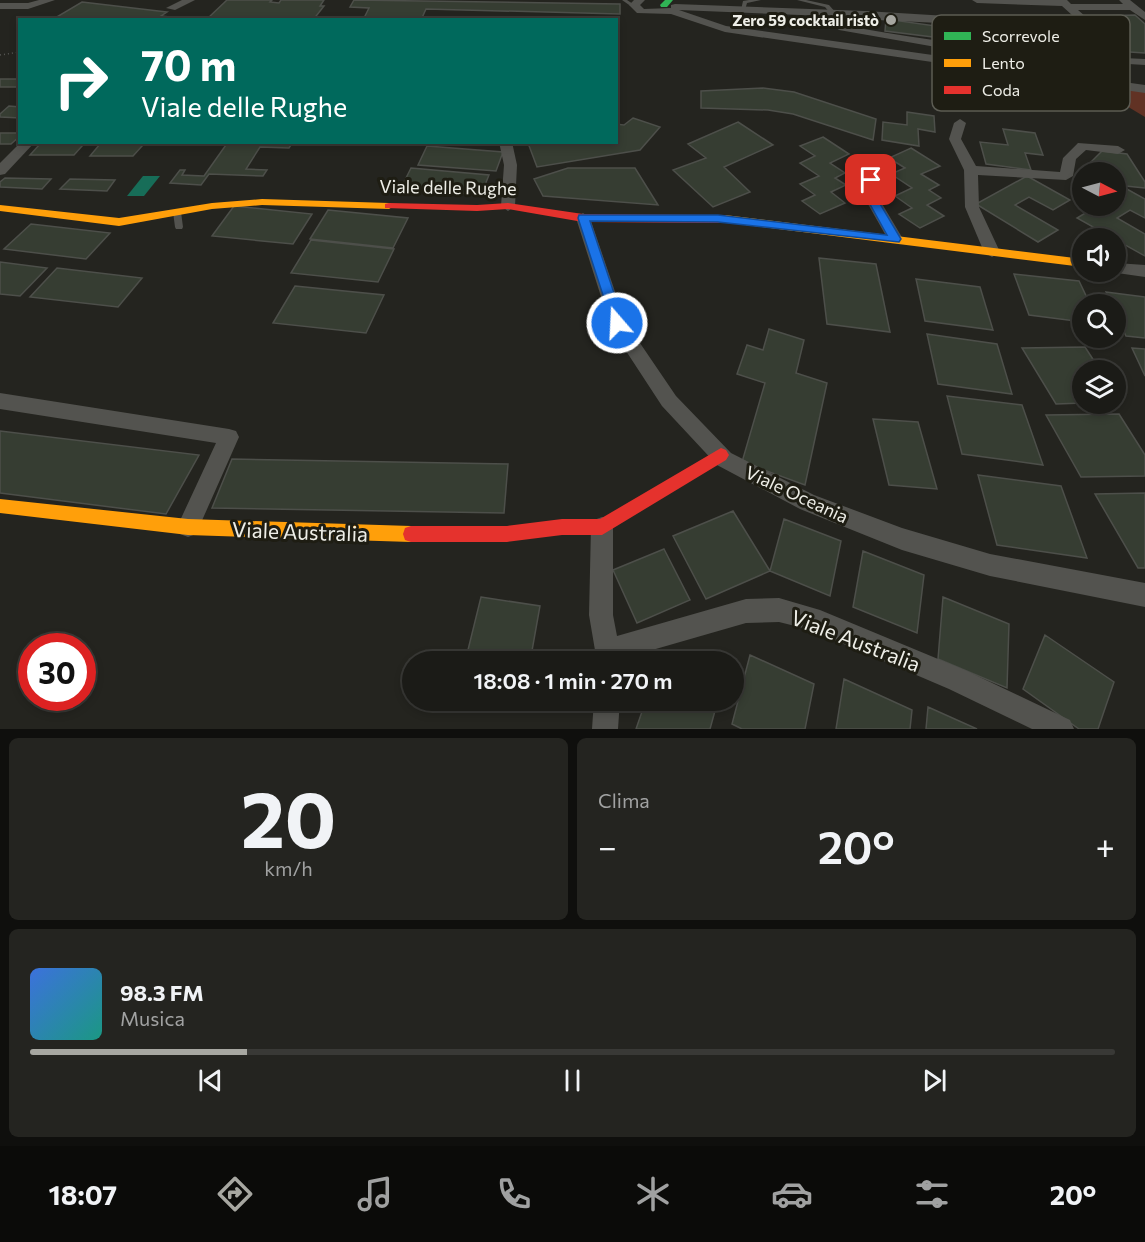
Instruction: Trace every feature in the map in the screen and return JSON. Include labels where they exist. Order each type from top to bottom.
[{"type":"street","points":[[0,6],[28,6],[50,0]]},
{"type":"street","points":[[171,8],[190,0]]},
{"type":"street","points":[[977,0],[1129,4],[1145,17]]},
{"type":"street","points":[[977,0],[985,15]]},
{"type":"street","points":[[638,2],[645,12],[663,4],[932,18]]},
{"type":"street","points":[[1065,3],[1078,15]]},
{"type":"street","points":[[663,4],[725,29],[932,58]]},
{"type":"street","points":[[792,11],[839,27],[932,43]]},
{"type":"street","points":[[833,13],[830,18],[839,27]]},
{"type":"street","points":[[894,15],[894,20],[932,23]]},
{"type":"street","points":[[1130,61],[1145,62]]},
{"type":"street","points":[[1130,87],[1145,89]]},
{"type":"street","points":[[960,123],[955,139],[971,170],[972,207],[992,252]]},
{"type":"street","points":[[0,171],[27,144]]},
{"type":"street","points":[[506,144],[511,158],[506,191],[507,206]]},
{"type":"street","points":[[971,170],[1066,176],[1070,158],[1083,146],[1118,150]]},
{"type":"street","points":[[871,162],[871,197],[895,239]]},
{"type":"street","name":"Viale delle Rughe","points":[[0,208],[119,222],[178,219],[212,206],[262,202],[477,208],[507,206],[583,218],[718,218],[1072,262]]},
{"type":"street","name":"Viale Oceania","points":[[583,218],[617,323],[669,401],[721,455],[807,502],[902,539],[990,565],[1145,595]]},
{"type":"street","points":[[1126,269],[1145,271]]},
{"type":"street","points":[[0,401],[229,437],[188,526]]},
{"type":"street","points":[[602,527],[721,455]]},
{"type":"street","name":"Viale Australia","points":[[0,506],[188,526],[436,535],[507,534],[562,527],[602,527],[601,615],[608,651]]},
{"type":"street","name":"Viale Australia","points":[[624,651],[746,611],[780,610],[812,618],[958,680],[1061,729]]},
{"type":"street","points":[[605,729],[606,711]]},
{"type":"lane","points":[[624,0],[638,2]]},
{"type":"lane","points":[[743,9],[746,3],[759,0]]},
{"type":"lane","points":[[799,0],[827,6],[833,13]]},
{"type":"path","points":[[0,55],[18,52]]},
{"type":"shaded area","points":[[1130,90],[1145,92],[1145,117],[1130,108]]},
{"type":"shaded area","points":[[143,176],[160,176],[144,196],[127,196]]},
{"type":"building","points":[[227,0],[272,0],[270,2],[279,3],[281,0],[324,0],[320,6],[324,6],[315,18],[208,18]]},
{"type":"building","points":[[354,0],[620,4],[620,14],[426,9],[422,18],[364,18],[369,8],[350,7]]},
{"type":"building","points":[[82,2],[167,12],[161,16],[179,18],[55,18]]},
{"type":"building","points":[[1130,15],[1135,15],[1145,24],[1145,53],[1130,52]]},
{"type":"building","points":[[886,19],[932,25],[932,37],[885,31]]},
{"type":"building","points":[[0,79],[18,79],[16,87],[0,87]]},
{"type":"building","points":[[763,88],[794,92],[876,119],[873,140],[793,114],[768,110],[701,108],[701,91]]},
{"type":"building","points":[[9,106],[18,107],[18,118],[0,117],[0,114]]},
{"type":"building","points":[[907,112],[934,116],[935,132],[918,129],[919,146],[882,140],[883,122],[907,125]]},
{"type":"building","points":[[633,118],[660,127],[640,150],[537,167],[528,144],[618,144],[618,124],[624,125]]},
{"type":"building","points":[[738,122],[773,145],[724,167],[750,192],[713,207],[673,170],[706,158],[688,144]]},
{"type":"building","points":[[1003,129],[1035,133],[1043,155],[1025,153],[1031,170],[986,164],[980,142],[1008,145]]},
{"type":"building","points":[[0,133],[18,133],[18,138],[11,144],[0,144]]},
{"type":"building","points":[[823,137],[849,154],[830,163],[845,173],[835,178],[846,185],[831,192],[845,203],[820,214],[802,201],[815,195],[800,184],[819,176],[800,163],[815,156],[800,146]]},
{"type":"building","points":[[40,144],[83,145],[74,155],[30,155]]},
{"type":"building","points":[[100,144],[143,145],[133,156],[90,156]]},
{"type":"building","points":[[227,144],[292,144],[289,148],[260,147],[246,169],[267,170],[263,176],[209,174],[201,185],[170,183],[180,170],[185,170],[182,175],[204,176]]},
{"type":"building","points":[[427,146],[503,152],[496,171],[418,165]]},
{"type":"building","points":[[911,148],[940,166],[921,174],[939,185],[929,190],[941,198],[927,205],[944,216],[920,228],[899,214],[912,208],[895,196],[912,188],[891,174],[905,168],[889,158]]},
{"type":"building","points":[[1102,151],[1127,154],[1145,182],[1145,188],[1126,186],[1126,162],[1091,162]]},
{"type":"building","points":[[411,168],[489,175],[481,195],[401,188]]},
{"type":"building","points":[[568,168],[635,168],[658,205],[543,196],[534,179]]},
{"type":"building","points":[[1027,176],[1070,200],[1053,210],[1029,197],[1015,205],[1058,230],[1038,242],[976,204]]},
{"type":"building","points":[[5,178],[51,179],[42,189],[0,187],[0,182]]},
{"type":"building","points":[[70,179],[115,180],[107,191],[60,189]]},
{"type":"building","points":[[1126,189],[1145,199],[1145,218],[1130,210],[1126,212]]},
{"type":"building","points":[[234,206],[312,214],[293,244],[212,236]]},
{"type":"building","points":[[328,210],[408,218],[393,248],[310,239]]},
{"type":"building","points":[[1080,216],[1120,216],[1117,218],[1145,234],[1145,256],[1126,245],[1126,228],[1095,228],[1077,218]]},
{"type":"building","points":[[31,224],[110,233],[86,259],[4,249]]},
{"type":"building","points":[[311,240],[394,249],[378,282],[291,273]]},
{"type":"building","points":[[819,258],[876,264],[890,332],[827,324]]},
{"type":"building","points":[[0,262],[47,268],[20,296],[0,294]]},
{"type":"building","points":[[57,268],[142,278],[118,307],[30,297]]},
{"type":"building","points":[[1014,274],[1079,282],[1085,294],[1072,294],[1072,321],[1029,315]]},
{"type":"building","points":[[916,279],[980,287],[993,330],[925,321]]},
{"type":"building","points":[[295,286],[384,295],[366,333],[273,323]]},
{"type":"building","points":[[1126,295],[1145,297],[1145,338],[1126,336]]},
{"type":"building","points":[[769,329],[804,340],[796,373],[827,383],[805,485],[742,462],[765,383],[737,374],[747,345],[763,350]]},
{"type":"building","points":[[927,334],[997,344],[1012,394],[938,384]]},
{"type":"building","points":[[1022,348],[1086,348],[1093,360],[1072,360],[1072,403],[1056,404]]},
{"type":"building","points":[[1132,348],[1145,349],[1145,376]]},
{"type":"building","points":[[947,396],[1022,405],[1043,465],[962,454]]},
{"type":"building","points":[[1119,414],[1145,455],[1145,476],[1081,477],[1046,415]]},
{"type":"building","points":[[873,419],[918,422],[937,489],[889,485]]},
{"type":"building","points":[[0,431],[199,455],[166,514],[0,493]]},
{"type":"building","points":[[232,459],[508,464],[504,513],[212,508]]},
{"type":"building","points":[[978,475],[1061,486],[1087,558],[997,545]]},
{"type":"building","points":[[1145,493],[1145,568],[1138,568],[1095,494]]},
{"type":"building","points":[[733,511],[770,571],[706,599],[673,536]]},
{"type":"building","points":[[784,519],[841,541],[830,596],[770,571]]},
{"type":"building","points":[[664,549],[690,600],[637,623],[613,570]]},
{"type":"building","points":[[863,551],[924,575],[917,633],[853,607]]},
{"type":"building","points":[[481,597],[540,606],[532,651],[468,651]]},
{"type":"building","points":[[943,597],[1009,624],[1007,688],[938,659]]},
{"type":"building","points":[[1045,635],[1114,682],[1098,729],[1079,729],[1023,689]]},
{"type":"building","points":[[750,655],[814,684],[805,729],[742,729],[732,724],[735,711],[744,711],[744,678]]},
{"type":"building","points":[[844,679],[912,710],[910,729],[836,729]]},
{"type":"building","points":[[928,707],[977,729],[926,729]]},
{"type":"building","points":[[642,711],[715,711],[710,729],[636,729]]},
{"type":"traffic: fast","points":[[664,5],[669,0]]},
{"type":"traffic: slow","points":[[0,208],[119,222],[212,206],[262,202],[389,206]]},
{"type":"traffic: slow","points":[[725,219],[1072,262]]},
{"type":"traffic: slow","points":[[0,506],[188,527],[411,534]]},
{"type":"traffic: jam","points":[[389,206],[477,208],[508,206],[583,218],[725,219]]},
{"type":"traffic: jam","points":[[411,534],[507,534],[562,527],[602,527],[721,455]]},
{"type":"place","name":"Zero 59 cocktail ristò","points":[[891,20]]},
{"type":"route","points":[[617,323],[583,218],[718,218],[895,239],[871,197],[871,180]]}]
